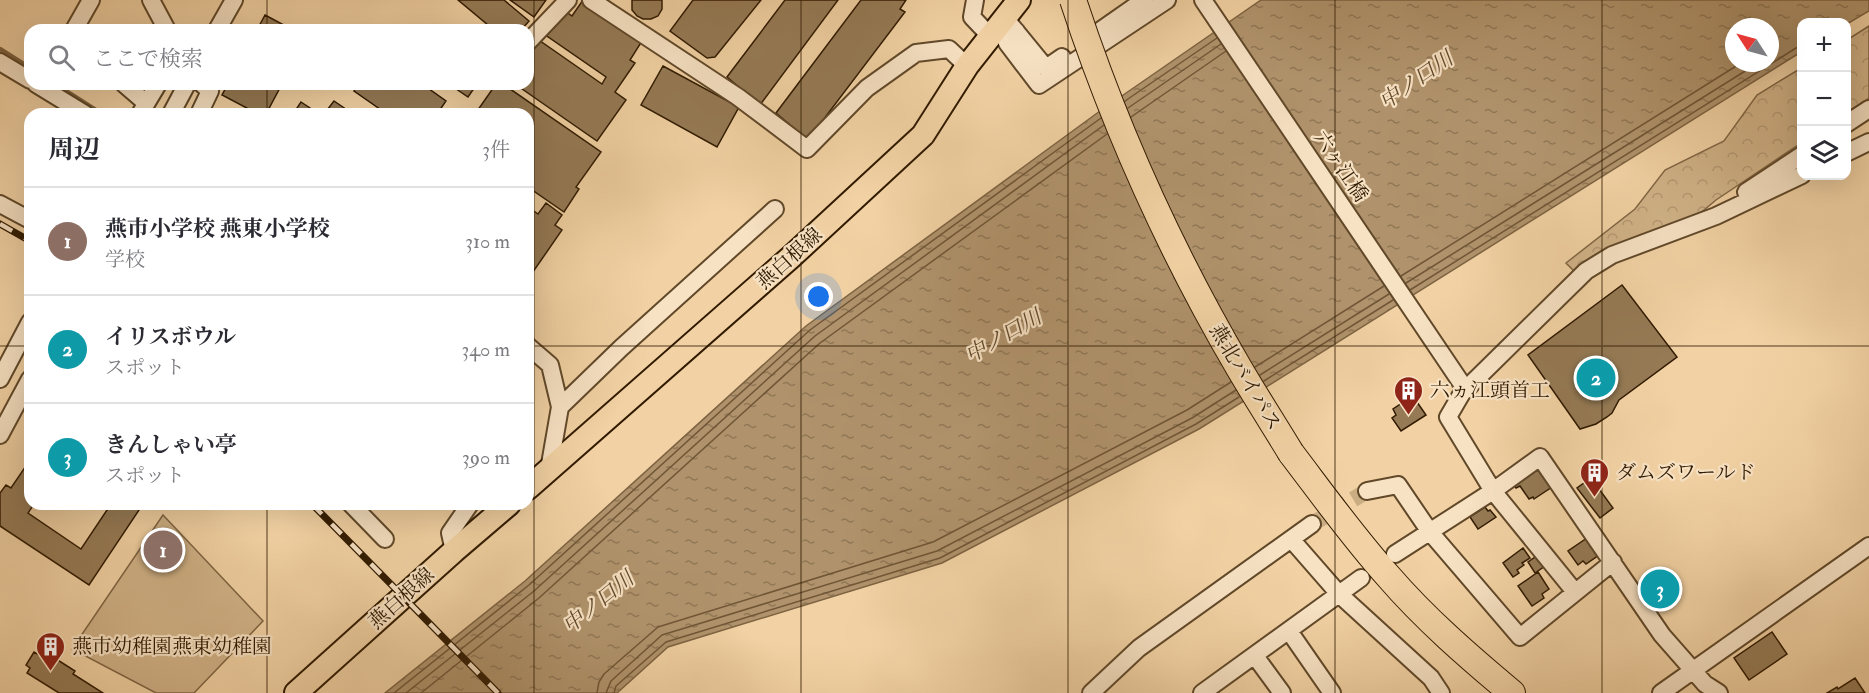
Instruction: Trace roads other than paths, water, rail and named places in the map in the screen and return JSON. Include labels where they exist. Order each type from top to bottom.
[{"type":"highway","name":"燕北バイパス","points":[[1073,0],[1100,77],[1153,202],[1212,320],[1239,369],[1291,453],[1347,528],[1389,578],[1467,655],[1512,693]]},
{"type":"main road","name":"燕白根線","points":[[534,483],[791,256],[923,135],[967,66],[990,36],[1011,24],[1020,0]]},
{"type":"main road","name":"燕白根線","points":[[296,693],[502,510]]},
{"type":"street","points":[[77,24],[91,0]]},
{"type":"street","points":[[150,0],[164,24]]},
{"type":"street","points":[[220,24],[234,0]]},
{"type":"street","points":[[534,36],[568,0]]},
{"type":"street","points":[[591,0],[738,97],[807,149],[867,88],[916,53],[949,49],[967,66]]},
{"type":"street","points":[[975,0],[972,17],[990,36]]},
{"type":"street","points":[[1011,24],[1046,68],[1144,0]]},
{"type":"street","points":[[1011,24],[1006,43],[1039,85],[1167,0]]},
{"type":"street","name":"六ヶ江橋","points":[[1203,0],[1466,390]]},
{"type":"street","points":[[0,62],[24,76]]},
{"type":"street","points":[[46,90],[75,108]]},
{"type":"street","points":[[129,90],[143,108],[154,90]]},
{"type":"street","points":[[174,108],[184,90]]},
{"type":"street","points":[[202,108],[209,90]]},
{"type":"street","points":[[1851,121],[1869,109]]},
{"type":"street","points":[[1851,151],[1869,142]]},
{"type":"street","points":[[1703,221],[1797,158]]},
{"type":"street","points":[[1575,592],[1493,491],[1448,417],[1462,393],[1586,271],[1611,255],[1703,221],[1797,177]]},
{"type":"street","points":[[0,204],[24,217]]},
{"type":"street","points":[[560,407],[621,348],[775,209]]},
{"type":"street","points":[[0,379],[24,333]]},
{"type":"street","points":[[534,351],[550,365],[560,407],[549,470]]},
{"type":"street","points":[[0,435],[24,390]]},
{"type":"street","points":[[1395,555],[1493,491],[1540,457],[1662,635],[1708,690]]},
{"type":"street","points":[[1367,492],[1398,485],[1430,532],[1520,637],[1613,562]]},
{"type":"street","points":[[357,510],[385,539]]},
{"type":"street","points":[[454,551],[450,533],[466,510]]},
{"type":"street","points":[[1091,693],[1139,648],[1312,524]]},
{"type":"street","points":[[1291,539],[1339,594],[1431,678],[1438,692]]},
{"type":"street","points":[[1661,693],[1869,546]]},
{"type":"street","points":[[1202,693],[1361,578]]},
{"type":"street","points":[[1289,631],[1332,693]]},
{"type":"street","points":[[1255,656],[1282,693]]},
{"type":"water","name":"中ノ口川","points":[[1261,0],[1869,0],[1869,11],[1851,22],[1851,18],[1797,18],[1797,55],[1779,66],[1779,18],[1725,18],[1725,72],[1769,72],[1199,429],[942,563],[668,647],[617,693],[385,693],[525,581],[806,326],[1100,111]]},
{"type":"waterway","points":[[0,49],[24,64]]},
{"type":"waterway","points":[[64,90],[93,108]]},
{"type":"tunnel","points":[[1312,524],[1367,491]]},
{"type":"railway","points":[[0,224],[24,238]]},
{"type":"railway","points":[[318,510],[498,693]]},
{"type":"place","name":"イリスボウル","points":[[1596,378]]},
{"type":"place","name":"六ヵ江頭首工","points":[[1409,416]]},
{"type":"place","name":"ダムズワールド","points":[[1595,498]]},
{"type":"place","name":"燕市小学校 燕東小学校","points":[[163,550]]},
{"type":"place","name":"きんしゃい亭","points":[[1660,589]]},
{"type":"place","name":"燕市幼稚園燕東幼稚園","points":[[51,672]]}]
